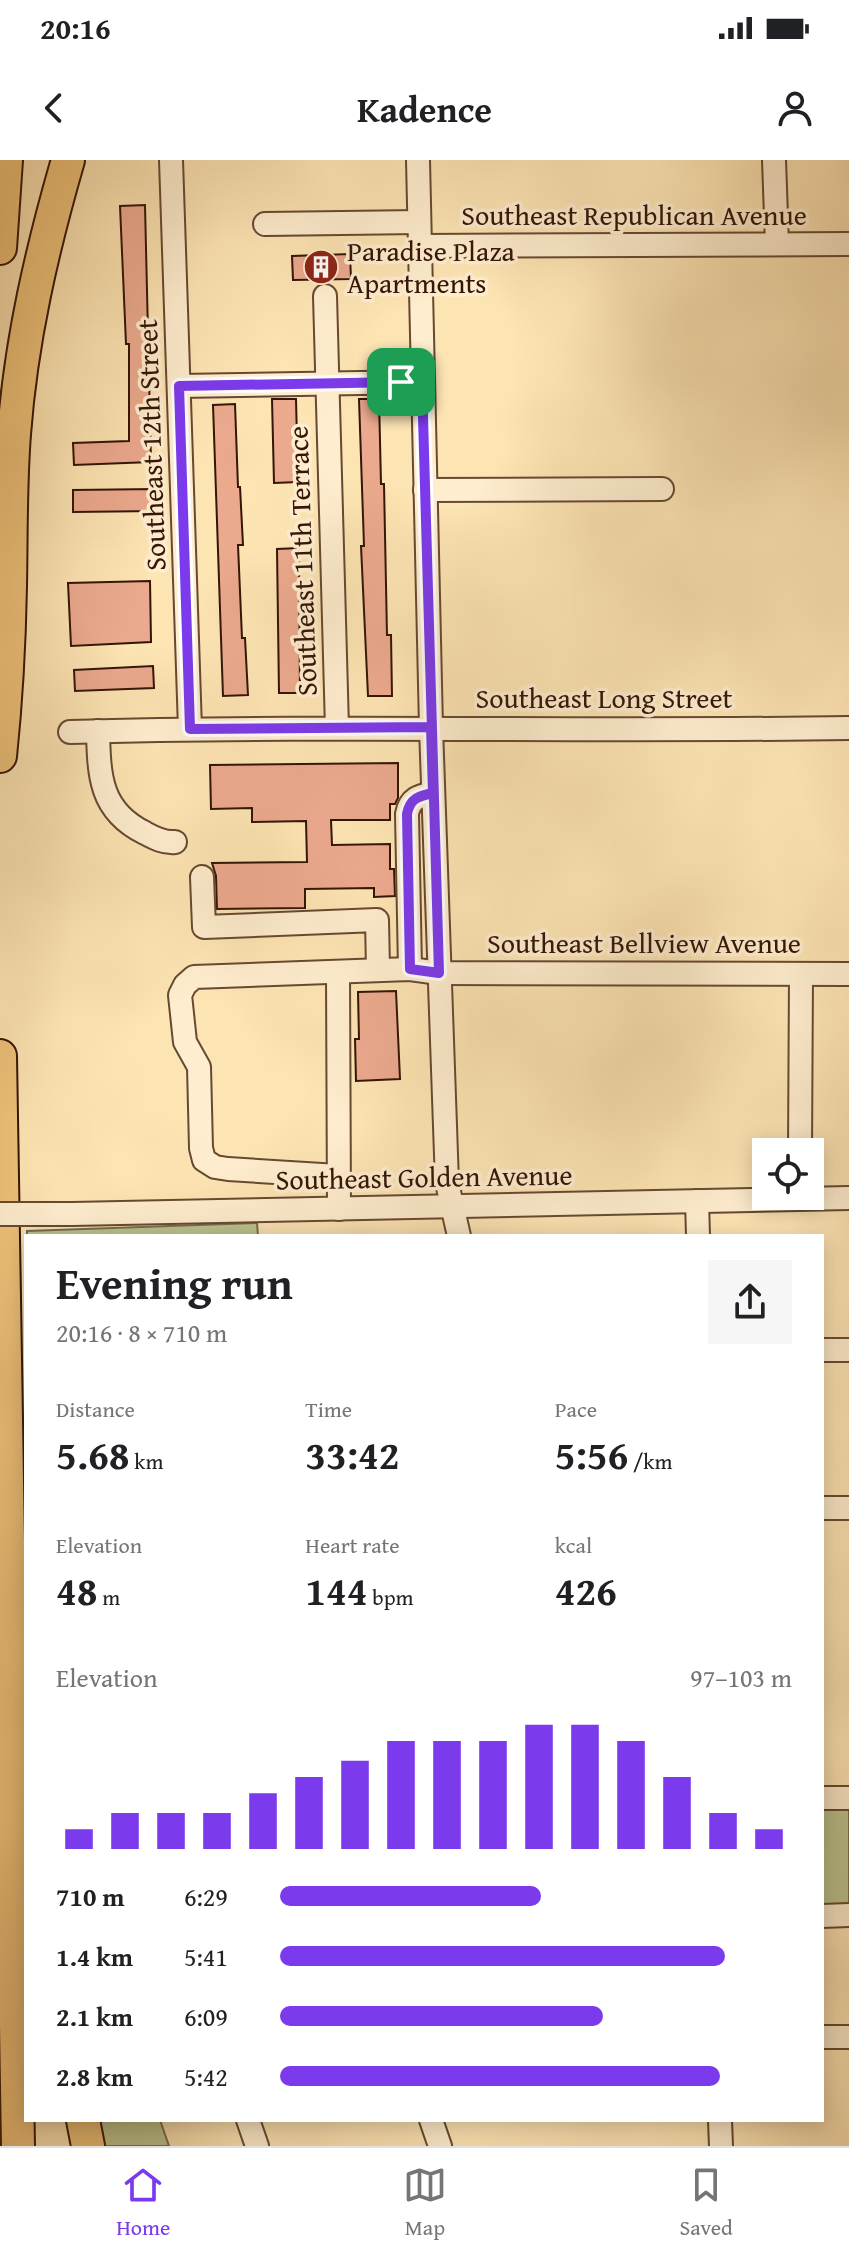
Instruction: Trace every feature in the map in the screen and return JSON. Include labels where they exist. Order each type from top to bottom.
[{"type":"highway","points":[[0,248],[6,160]]},
{"type":"highway","points":[[0,756],[7,690],[11,498],[17,401],[33,293],[68,160]]},
{"type":"highway","points":[[0,1056],[18,2146]]},
{"type":"highway","points":[[10,1637],[24,1748]]},
{"type":"highway","points":[[83,2122],[88,2146]]},
{"type":"street","name":"Southeast 12th Street","points":[[171,160],[190,729]]},
{"type":"street","points":[[418,160],[439,973],[447,1183],[458,1234]]},
{"type":"street","points":[[774,160],[777,244]]},
{"type":"street","points":[[265,224],[419,222]]},
{"type":"street","name":"Southeast Republican Avenue","points":[[419,246],[849,244]]},
{"type":"street","name":"Southeast 11th Terrace","points":[[325,296],[337,728]]},
{"type":"street","points":[[179,386],[422,382]]},
{"type":"street","points":[[425,490],[662,489]]},
{"type":"street","name":"Southeast Long Street","points":[[70,732],[431,727],[658,731],[849,728]]},
{"type":"street","points":[[98,731],[101,785],[111,804],[125,823],[149,835],[175,842]]},
{"type":"street","points":[[410,969],[407,814],[415,797],[433,793]]},
{"type":"street","points":[[202,877],[204,927],[377,920],[378,970]]},
{"type":"street","name":"Southeast Bellview Avenue","points":[[338,1176],[228,1169],[215,1167],[204,1160],[199,1067],[185,1042],[180,995],[194,977],[410,969],[439,973],[849,974]]},
{"type":"street","points":[[338,972],[339,1209]]},
{"type":"street","points":[[800,1138],[801,974]]},
{"type":"street","name":"Southeast Golden Avenue","points":[[824,1198],[849,1198]]},
{"type":"street","name":"Southeast Golden Avenue","points":[[0,1214],[752,1199]]},
{"type":"street","points":[[697,1201],[698,1234]]},
{"type":"street","points":[[824,1350],[849,1350]]},
{"type":"street","points":[[824,1508],[849,1508]]},
{"type":"street","points":[[824,1798],[849,1798]]},
{"type":"street","points":[[824,1916],[849,1915]]},
{"type":"street","points":[[824,2037],[849,2037]]},
{"type":"street","points":[[249,2122],[257,2146]]},
{"type":"street","points":[[432,2122],[440,2146]]},
{"type":"street","points":[[720,2122],[721,2146]]},
{"type":"green space","points":[[257,1223],[258,1234],[27,1234],[27,1231]]},
{"type":"green space","points":[[824,1804],[849,1804],[849,1914],[824,1914]]},
{"type":"green space","points":[[94,2122],[161,2122],[169,2146],[100,2146]]},
{"type":"building","points":[[145,205],[151,462],[74,465],[73,443],[129,441],[129,344],[126,344],[120,206]]},
{"type":"building","name":"Paradise Plaza Apartments","points":[[350,254],[351,279],[293,280],[292,256]]},
{"type":"building","points":[[272,399],[296,399],[298,482],[274,483]]},
{"type":"building","points":[[359,399],[379,399],[392,696],[368,696],[361,546],[364,546]]},
{"type":"building","points":[[235,404],[243,545],[238,545],[242,638],[245,638],[248,695],[223,696],[213,405]]},
{"type":"building","points":[[156,489],[156,511],[73,512],[73,490]]},
{"type":"building","points":[[299,548],[300,693],[279,693],[277,549]]},
{"type":"building","points":[[150,581],[151,642],[71,646],[68,583]]},
{"type":"building","points":[[153,666],[154,688],[75,691],[74,670]]},
{"type":"building","points":[[398,763],[398,798],[395,804],[390,804],[390,820],[331,820],[332,845],[390,844],[395,896],[374,897],[374,888],[305,889],[305,908],[217,909],[216,876],[212,863],[307,862],[306,821],[252,822],[252,808],[211,809],[210,765]]},
{"type":"building","points":[[396,991],[400,1079],[356,1081],[358,992]]},
{"type":"place","name":"Paradise Plaza Apartments","points":[[321,267]]},
{"type":"route","points":[[401,382],[422,382],[439,973],[410,969],[407,814],[415,797],[433,793],[431,727],[190,729],[179,386],[401,382]]}]
